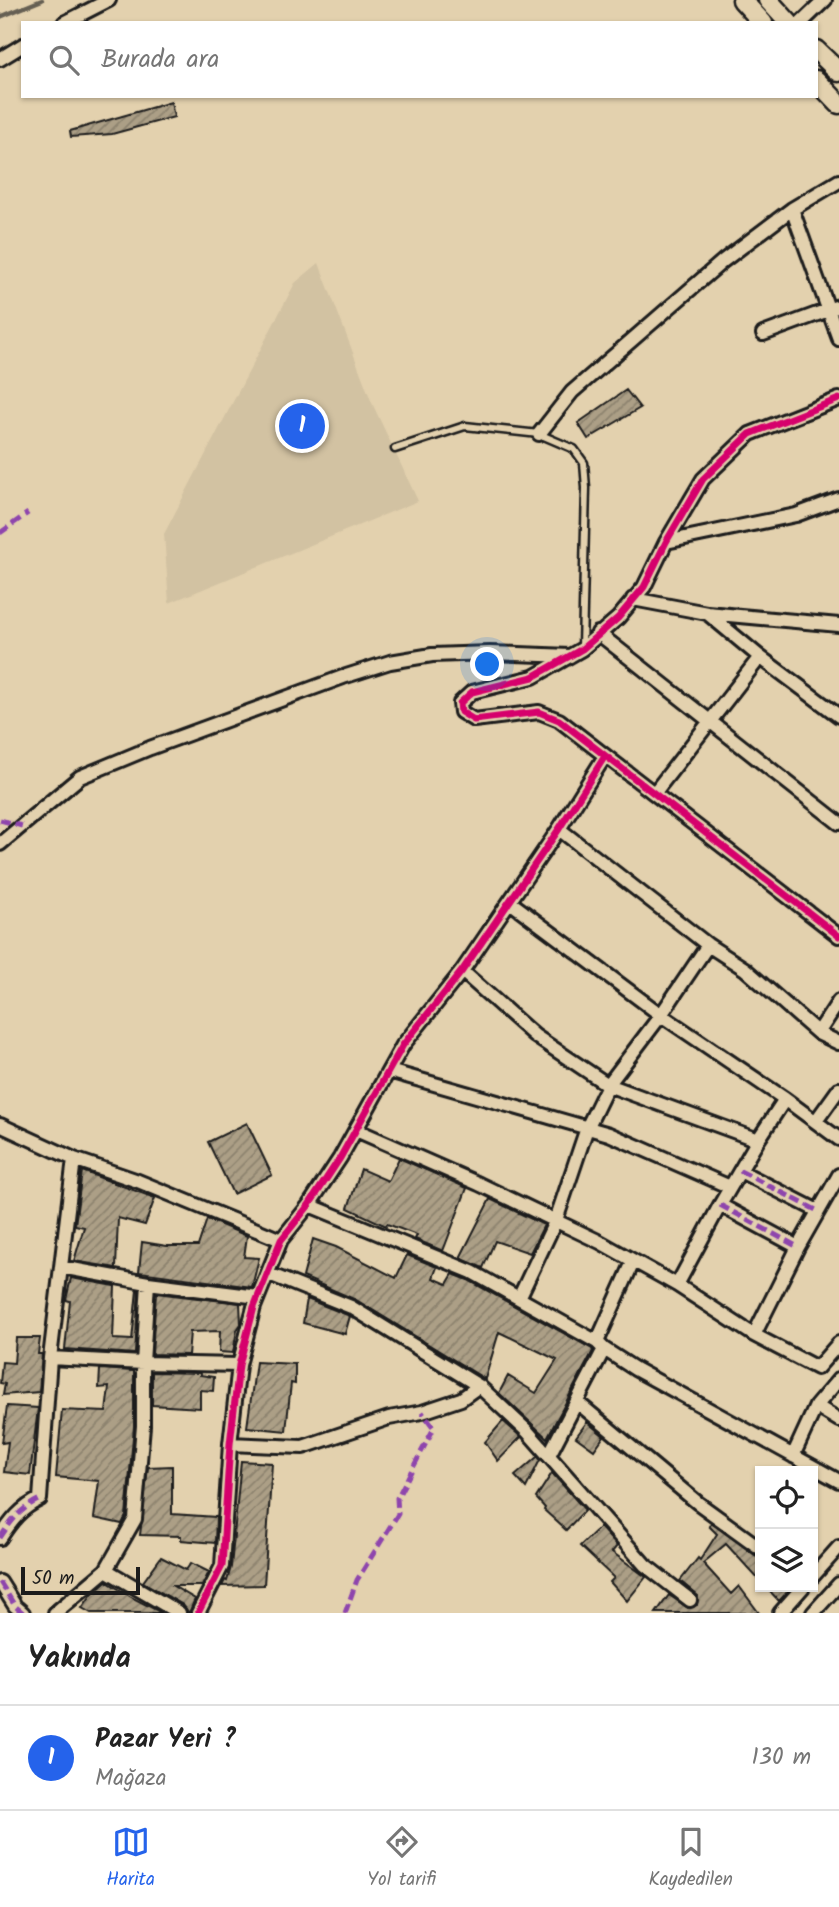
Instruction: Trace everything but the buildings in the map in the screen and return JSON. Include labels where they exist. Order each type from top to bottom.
[{"type":"main road","points":[[741,0],[761,21]]},
{"type":"main road","points":[[768,0],[787,21]]},
{"type":"main road","points":[[818,52],[839,72]]},
{"type":"main road","points":[[818,82],[839,104]]},
{"type":"street","points":[[68,21],[109,0]]},
{"type":"street","points":[[803,21],[825,0]]},
{"type":"street","points":[[0,59],[21,46]]},
{"type":"street","points":[[539,434],[572,392],[723,261],[792,209],[839,181]]},
{"type":"street","points":[[792,209],[834,307],[839,339]]},
{"type":"street","points":[[763,334],[834,307]]},
{"type":"street","points":[[839,399],[750,434],[703,479],[666,541],[643,587],[618,618],[577,653],[533,677],[472,692],[460,703],[461,712],[474,720],[539,712],[559,720],[839,936]]},
{"type":"street","points":[[666,541],[796,515],[839,499]]},
{"type":"street","points":[[633,599],[707,613],[839,625]]},
{"type":"street","points":[[707,613],[839,716]]},
{"type":"street","points":[[598,633],[839,823]]},
{"type":"street","points":[[0,844],[80,777],[150,748],[343,677],[390,663],[432,655],[577,653]]},
{"type":"street","points":[[655,792],[760,657]]},
{"type":"street","points":[[198,1613],[222,1566],[230,1444],[239,1364],[258,1297],[281,1240],[309,1205],[356,1130],[403,1045],[462,971],[559,830],[606,756]]},
{"type":"street","points":[[559,830],[708,945],[745,969],[818,1033],[839,1043]]},
{"type":"street","points":[[510,902],[661,1015],[785,1098],[839,1139]]},
{"type":"street","points":[[519,1298],[556,1220],[587,1128],[608,1085],[661,1015],[708,945]]},
{"type":"street","points":[[462,971],[535,1036],[608,1085],[758,1140]]},
{"type":"street","points":[[818,1033],[839,1001]]},
{"type":"street","points":[[389,1071],[609,1135],[730,1187]]},
{"type":"street","points":[[816,1121],[839,1089]]},
{"type":"street","points":[[677,1285],[730,1187],[785,1098]]},
{"type":"street","points":[[0,1125],[74,1159],[138,1181],[281,1240]]},
{"type":"street","points":[[356,1130],[556,1220],[677,1285],[754,1335],[817,1368],[839,1343]]},
{"type":"street","points":[[0,1538],[14,1517],[29,1504],[40,1499],[50,1359],[74,1159]]},
{"type":"street","points":[[740,1171],[818,1211]]},
{"type":"street","points":[[754,1335],[798,1247],[839,1175]]},
{"type":"street","points":[[309,1205],[472,1272],[600,1345],[635,1369],[839,1481]]},
{"type":"street","points":[[720,1205],[798,1247]]},
{"type":"street","points":[[549,1455],[577,1402],[633,1262]]},
{"type":"street","points":[[61,1267],[148,1283],[258,1297]]},
{"type":"street","points":[[269,1274],[351,1307],[479,1386],[527,1431],[645,1565],[690,1600]]},
{"type":"street","points":[[55,1613],[106,1570],[135,1519],[143,1426],[142,1363],[148,1283]]},
{"type":"street","points":[[50,1359],[239,1364]]},
{"type":"street","points":[[793,1456],[816,1406],[839,1379]]},
{"type":"street","points":[[230,1444],[303,1447],[389,1418],[422,1412],[461,1399],[479,1386]]},
{"type":"street","points":[[577,1402],[698,1503],[755,1544]]},
{"type":"street","points":[[816,1406],[839,1420]]},
{"type":"street","points":[[818,1570],[839,1547]]},
{"type":"street","points":[[106,1570],[179,1613]]},
{"type":"street","points":[[0,1582],[15,1606],[23,1613]]},
{"type":"street","points":[[813,1613],[839,1584]]},
{"type":"street","points":[[780,1613],[799,1592]]},
{"type":"lane","points":[[396,449],[465,426],[539,434],[575,449],[584,463],[586,488],[577,653]]},
{"type":"shaded area","points":[[319,263],[372,403],[418,501],[169,603],[164,534],[295,283]]},
{"type":"waterway","points":[[0,17],[42,0]]},
{"type":"marked path","points":[[0,533],[28,513]]},
{"type":"marked path","points":[[0,820],[22,826]]},
{"type":"marked path","points":[[740,1171],[818,1211]]},
{"type":"marked path","points":[[720,1205],[798,1247]]},
{"type":"marked path","points":[[345,1613],[357,1580],[398,1514],[397,1498],[434,1428],[422,1412]]},
{"type":"marked path","points":[[0,1538],[27,1506],[40,1499]]},
{"type":"marked path","points":[[0,1582],[15,1606],[23,1613]]},
{"type":"cycle path","points":[[839,399],[750,434],[703,479],[666,542],[644,587],[618,618],[582,649],[533,677],[472,692],[460,703],[461,712],[474,720],[539,712],[559,720],[839,936]]},
{"type":"cycle path","points":[[198,1613],[222,1566],[230,1444],[239,1365],[254,1307],[281,1240],[309,1205],[340,1158],[403,1045],[462,971],[559,829],[605,756]]},
{"type":"place","name":"Pazar Yeri ?","points":[[302,426]]}]
